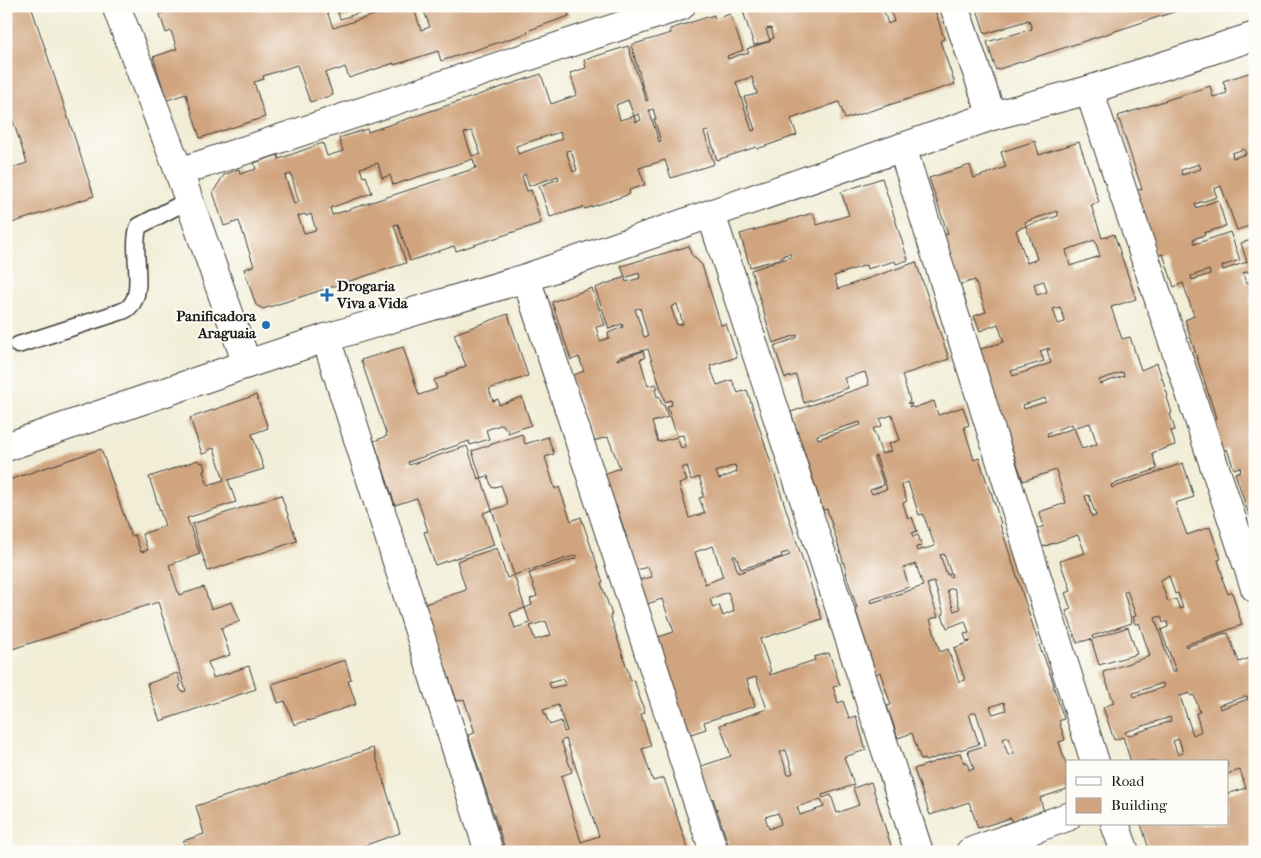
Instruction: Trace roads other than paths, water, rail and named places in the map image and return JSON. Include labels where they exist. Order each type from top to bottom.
[{"type":"street","points":[[116,6],[179,172],[247,364]]},
{"type":"street","points":[[179,172],[681,6]]},
{"type":"street","points":[[954,6],[992,116]]},
{"type":"street","points":[[6,447],[326,338],[526,278],[992,116],[1089,90],[1255,36]]},
{"type":"street","points":[[1089,90],[1255,588]]},
{"type":"street","points":[[902,147],[1094,760]]},
{"type":"street","points":[[711,214],[919,852]]},
{"type":"street","points":[[526,278],[714,852]]},
{"type":"street","points":[[326,338],[489,852]]},
{"type":"street","points":[[970,852],[1066,817]]},
{"type":"street","points":[[1116,826],[1125,852]]},
{"type":"lane","points":[[18,345],[120,312],[131,306],[137,287],[136,238],[139,226],[189,200]]},
{"type":"place","name":"Drogaria Viva a Vida","points":[[327,295]]},
{"type":"place","name":"Panificadora Araguaia","points":[[266,325]]}]
